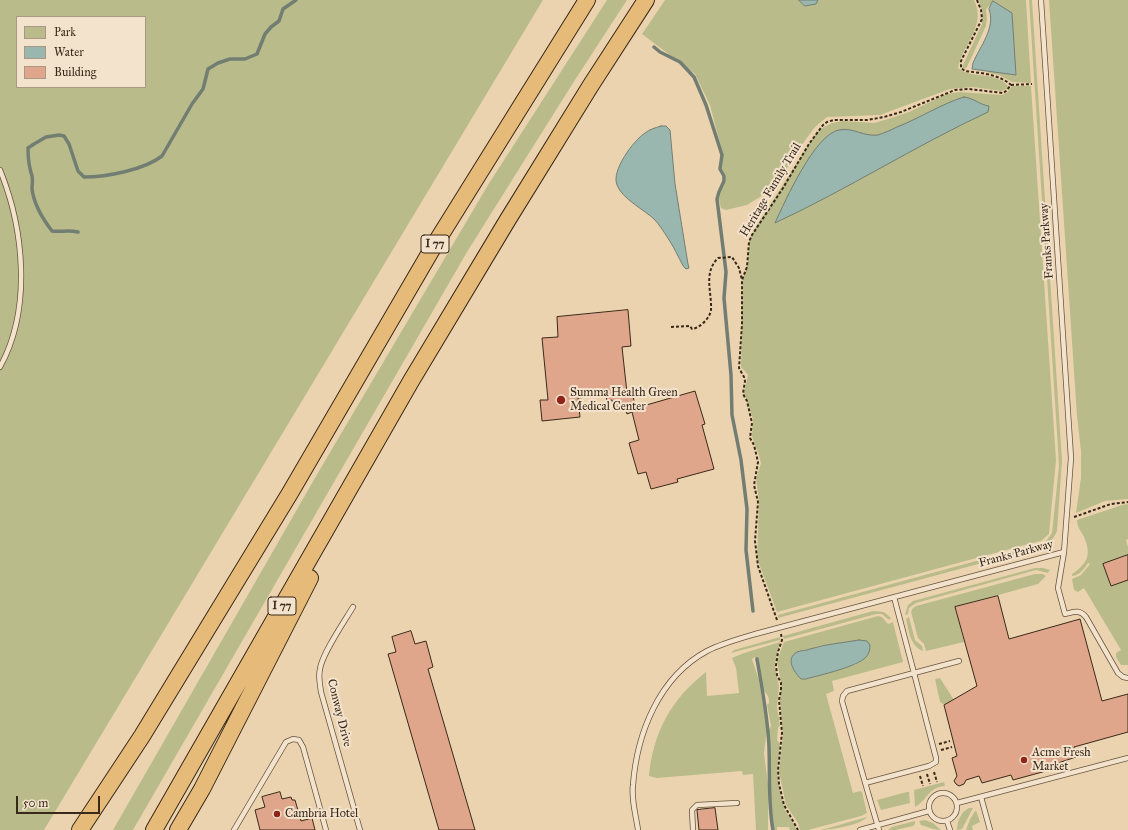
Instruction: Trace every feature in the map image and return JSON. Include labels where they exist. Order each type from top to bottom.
[{"type":"highway","name":"I 77","points":[[90,830],[142,736],[290,493],[435,244],[587,0]]},
{"type":"highway","name":"I 77","points":[[154,830],[411,381],[587,91],[646,0]]},
{"type":"highway","points":[[178,830],[202,789],[411,381]]},
{"type":"highway","points":[[80,830],[142,736]]},
{"type":"lane","name":"Franks Parkway","points":[[638,830],[632,786],[639,747],[644,730],[661,694],[672,680],[707,651],[734,641],[779,628],[1064,552],[1071,458],[1041,0]]},
{"type":"lane","points":[[0,170],[6,184],[17,228],[21,273],[20,296],[11,343],[0,367]]},
{"type":"lane","points":[[1064,552],[1058,588],[1065,614],[1077,611],[1086,617],[1118,673],[1128,678]]},
{"type":"lane","points":[[865,783],[926,767],[936,762],[894,597]]},
{"type":"lane","name":"Conway Drive","points":[[353,607],[326,654],[320,668],[319,679],[321,692],[360,830]]},
{"type":"lane","points":[[878,828],[842,701],[843,696],[847,691],[959,660]]},
{"type":"lane","points":[[234,830],[286,742],[293,739],[299,740],[303,747],[326,830]]},
{"type":"lane","points":[[957,803],[1128,758]]},
{"type":"lane","points":[[940,793],[953,796],[957,803],[956,814],[948,821],[939,821],[935,819],[929,811],[930,802],[940,793]]},
{"type":"lane","points":[[981,797],[990,830]]},
{"type":"lane","points":[[693,830],[692,813],[694,807],[697,805],[737,803]]},
{"type":"lane","points":[[860,830],[878,828],[929,811]]},
{"type":"lane","points":[[948,821],[950,830]]},
{"type":"path","points":[[977,0],[981,10],[982,19],[961,60],[961,68],[965,71],[998,77],[1010,85]]},
{"type":"path","name":"Heritage Family Trail","points":[[798,830],[784,805],[779,784],[778,770],[782,734],[779,700],[781,690],[776,665],[782,640],[756,557],[755,541],[758,502],[754,485],[758,462],[754,445],[750,438],[752,423],[747,401],[743,394],[745,382],[744,377],[739,368],[742,324],[742,280],[747,267],[749,242],[809,144],[823,125],[834,120],[867,120],[884,117],[955,90],[969,89],[1003,93],[1010,85],[1032,84]]},
{"type":"path","points":[[671,327],[690,326],[695,329],[706,321],[711,310],[709,283],[710,272],[712,264],[718,258],[732,257],[739,268],[742,280]]},
{"type":"path","points":[[1067,520],[1111,504],[1128,502]]},
{"type":"path","points":[[939,744],[950,741]]},
{"type":"path","points":[[941,750],[952,747]]},
{"type":"path","points":[[932,765],[937,782]]},
{"type":"path","points":[[926,767],[930,784]]},
{"type":"path","points":[[918,769],[923,786]]},
{"type":"green space","points":[[0,0],[543,0],[44,830],[0,830]]},
{"type":"green space","points":[[607,0],[627,0],[467,252],[133,830],[113,830],[319,471],[488,185]]},
{"type":"green space","points":[[665,0],[799,0],[805,6],[818,0],[974,0],[978,18],[973,34],[964,50],[958,68],[969,73],[997,78],[1008,86],[1007,89],[1001,91],[973,87],[950,89],[880,115],[827,117],[815,127],[778,182],[760,197],[747,205],[726,210],[721,208],[719,199],[726,181],[726,176],[722,169],[723,155],[710,105],[695,74],[642,34]]},
{"type":"green space","points":[[979,0],[1026,0],[1031,83],[1012,82],[999,75],[986,71],[1016,75],[993,2],[986,9],[986,26],[967,67],[965,69],[962,67],[982,24],[982,12]]},
{"type":"green space","points":[[1029,0],[1032,0],[1062,461],[1057,531],[1055,536],[1045,546],[778,618],[778,615],[1042,543],[1046,541],[1052,533],[1059,466]]},
{"type":"green space","points":[[1049,0],[1128,0],[1128,499],[1105,501],[1076,513],[1081,478],[1081,451],[1077,416]]},
{"type":"green space","points":[[1012,86],[1031,86],[1056,460],[1049,534],[1041,541],[777,612],[757,558],[759,502],[756,479],[761,463],[752,436],[753,419],[744,393],[748,375],[741,367],[743,278],[748,263],[749,241],[756,227],[816,133],[824,127],[832,123],[843,121],[874,123],[909,112],[947,94],[960,92],[1002,95],[1008,92]]},
{"type":"green space","points":[[1128,504],[1128,539],[1126,540],[1128,555],[1103,564],[1111,586],[1128,580],[1128,665],[1121,665],[1116,657],[1116,653],[1121,650],[1084,588],[1078,592],[1074,590],[1072,579],[1081,575],[1090,564],[1088,563],[1080,573],[1072,576],[1072,574],[1081,567],[1088,554],[1088,549],[1084,537],[1078,527],[1077,520]]},
{"type":"green space","points":[[1035,568],[1050,570],[1048,573],[1036,570],[916,603],[909,608],[908,614],[905,615],[908,605],[913,601]]},
{"type":"green space","points":[[1035,574],[1043,574],[1046,576],[1038,584],[955,607],[964,642],[926,651],[924,644],[918,638],[911,612],[916,606]]},
{"type":"green space","points":[[873,611],[884,612],[891,618],[889,620],[882,614],[876,614],[784,639],[783,636]]},
{"type":"green space","points":[[878,616],[882,617],[888,624],[893,622],[903,662],[832,681],[834,691],[826,694],[853,793],[860,791],[862,792],[867,813],[861,816],[808,830],[800,830],[798,823],[786,805],[779,772],[783,735],[780,700],[781,683],[777,661],[784,642]],"holes":[[[847,642],[857,664],[806,679],[799,651],[808,650],[819,646]]]},
{"type":"green space","points":[[909,617],[915,640],[922,646],[923,651],[915,646],[911,638],[906,619]]},
{"type":"green space","points":[[780,637],[780,640],[731,653],[734,650]]},
{"type":"green space","points":[[780,642],[775,663],[779,686],[777,707],[780,725],[778,728],[777,740],[780,744],[777,769],[778,782],[785,810],[797,830],[790,830],[789,827],[777,827],[777,830],[773,830],[768,759],[768,732],[771,726],[767,705],[769,701],[768,695],[763,690],[755,657],[752,659],[759,680],[767,729],[764,753],[768,785],[768,830],[756,830],[753,774],[743,775],[742,771],[657,778],[649,776],[651,760],[660,731],[666,718],[674,705],[694,682],[706,672],[707,696],[739,693],[736,668],[732,658]]},
{"type":"green space","points":[[940,678],[954,700],[944,705],[940,702],[935,679]]},
{"type":"green space","points":[[944,782],[945,786],[931,791],[923,801],[915,807],[914,790]]},
{"type":"green space","points":[[909,792],[910,803],[881,810],[877,800]]},
{"type":"green space","points":[[969,808],[973,808],[962,829],[957,830],[960,817]]},
{"type":"green space","points":[[976,810],[980,822],[972,826],[973,830],[966,830],[970,819]]},
{"type":"green space","points":[[867,817],[864,820],[852,825],[821,830]]},
{"type":"green space","points":[[925,820],[933,823],[941,830],[921,825],[919,821]]},
{"type":"green space","points":[[915,821],[913,826],[888,830],[892,827]]},
{"type":"water","points":[[799,0],[818,0],[816,4],[805,6]]},
{"type":"water","points":[[993,1],[1012,13],[1016,75],[972,69],[973,63],[989,30],[991,16],[989,9]]},
{"type":"water","points":[[964,97],[989,106],[988,112],[775,223],[793,185],[811,155],[820,143],[830,134],[844,129],[868,135],[878,135],[947,103]]},
{"type":"water","points":[[661,126],[666,126],[670,130],[675,184],[689,268],[686,269],[668,238],[655,220],[629,200],[617,185],[617,172],[629,149],[645,133]]},
{"type":"water","points":[[859,640],[867,641],[870,645],[870,650],[866,657],[855,664],[806,679],[801,679],[793,669],[791,662],[793,655],[799,651]]},
{"type":"building","name":"Summa Health Green Medical Center","points":[[628,310],[631,346],[622,347],[627,393],[632,393],[636,408],[695,391],[705,424],[702,425],[714,469],[677,479],[678,482],[651,489],[646,472],[638,474],[629,443],[639,440],[632,412],[627,414],[624,405],[614,408],[612,400],[607,401],[606,395],[578,398],[580,417],[542,421],[540,400],[548,400],[542,338],[558,337],[557,317]]},
{"type":"building","points":[[1128,555],[1128,580],[1111,586],[1103,564]]},
{"type":"building","points":[[998,596],[1009,639],[1080,619],[1102,701],[1128,694],[1128,732],[1074,747],[1076,757],[1055,764],[1057,768],[1013,780],[1011,775],[982,783],[979,776],[966,780],[964,784],[959,786],[954,781],[957,776],[952,758],[957,756],[944,705],[977,686],[955,607]]},
{"type":"building","points":[[411,631],[415,644],[426,641],[433,667],[428,669],[475,830],[439,830],[388,654],[396,652],[392,637]]},
{"type":"building","name":"Cambria Hotel","points":[[280,792],[282,799],[291,797],[292,800],[295,800],[301,821],[312,818],[315,830],[260,830],[255,810],[265,807],[262,797]]},
{"type":"building","points":[[715,808],[718,830],[699,830],[697,810]]},
{"type":"waterway","points":[[78,232],[52,231],[42,216],[33,195],[28,148],[46,137],[59,135],[64,136],[69,144],[78,171],[84,177],[103,176],[124,172],[154,161],[162,156],[192,104],[203,89],[208,69],[218,63],[230,59],[245,59],[257,54],[265,34],[279,21],[283,9],[296,0]]},
{"type":"waterway","points":[[654,47],[660,52],[680,62],[694,77],[706,105],[722,155],[720,169],[724,176],[724,181],[717,199],[726,272],[724,298],[731,375],[732,415],[741,460],[747,509],[746,550],[753,611]]},
{"type":"waterway","points":[[757,659],[767,725],[771,820],[773,830]]},
{"type":"place","name":"Summa Health Green Medical Center","points":[[561,400]]},
{"type":"place","name":"Acme Fresh Market","points":[[1024,760]]},
{"type":"place","name":"Cambria Hotel","points":[[277,814]]}]
